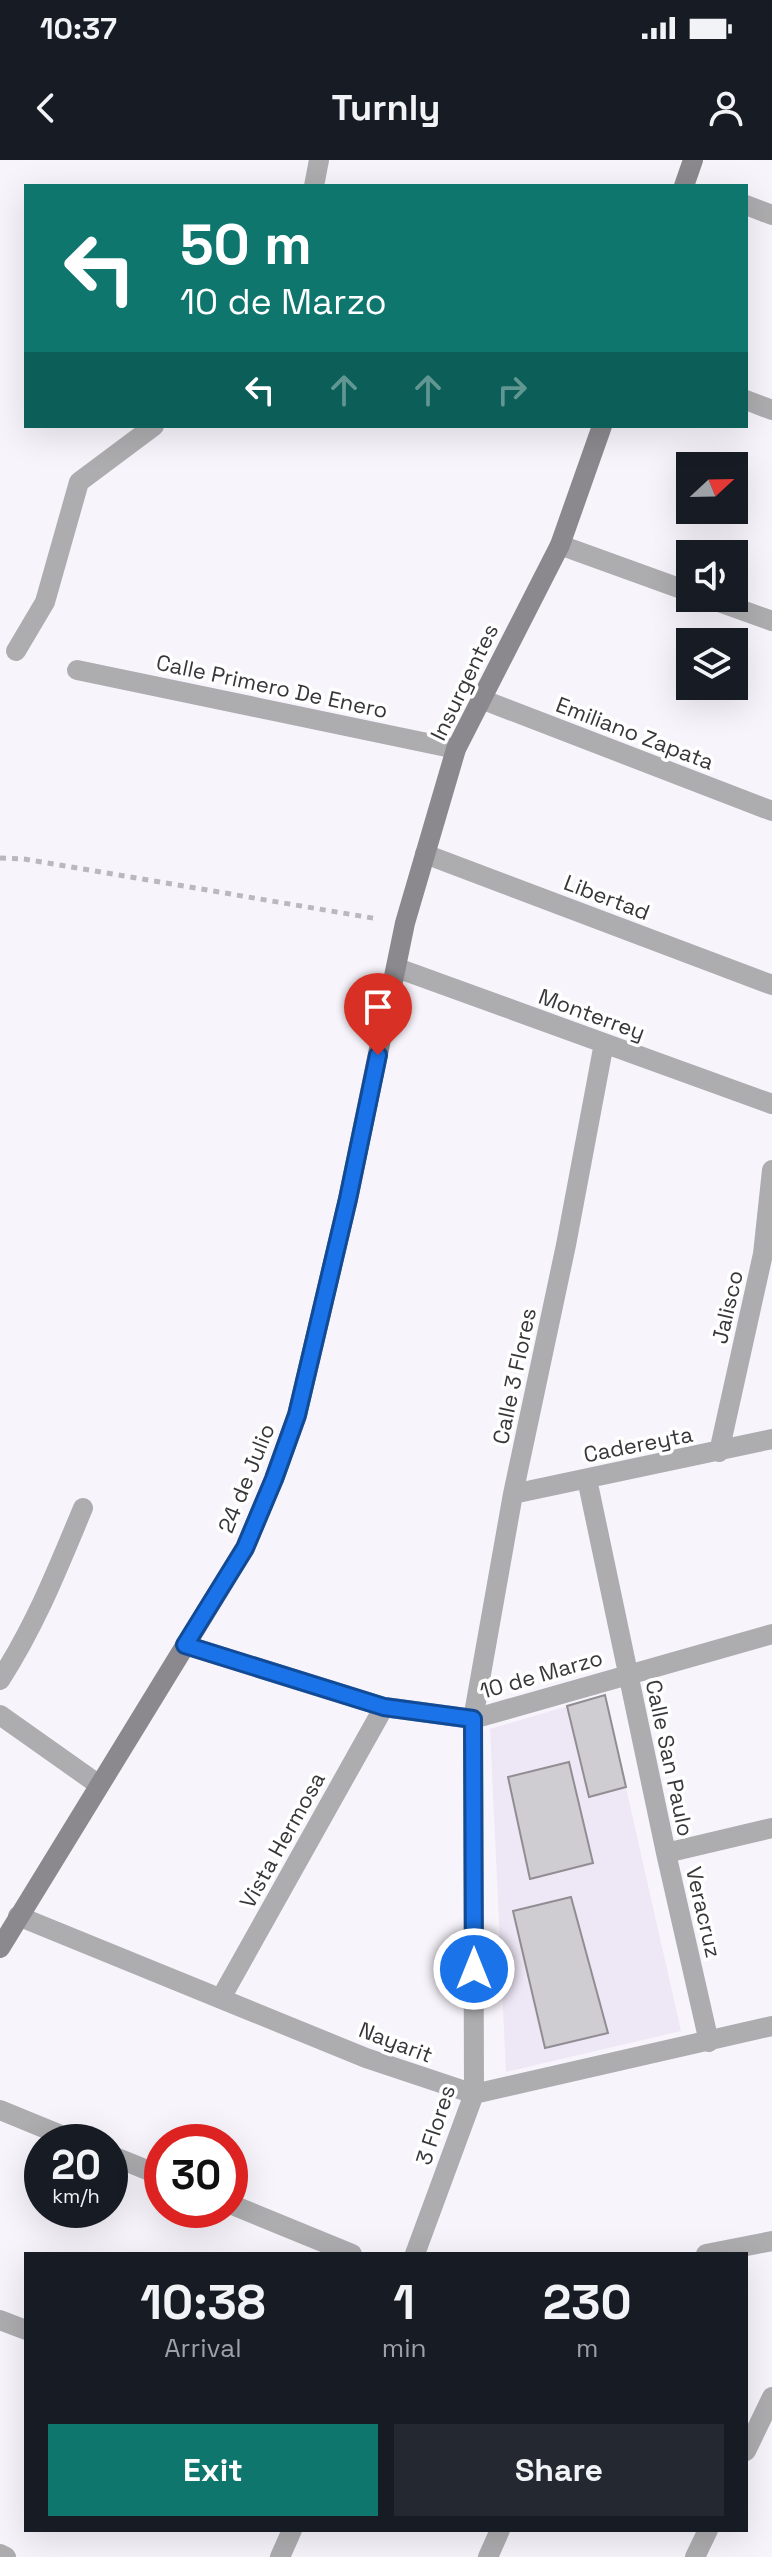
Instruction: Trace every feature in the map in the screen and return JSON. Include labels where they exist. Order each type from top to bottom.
[{"type":"street","points":[[314,184],[319,160]]},
{"type":"street","points":[[687,184],[693,160]]},
{"type":"street","points":[[748,206],[772,215]]},
{"type":"street","points":[[748,401],[772,410]]},
{"type":"street","points":[[16,651],[45,602],[79,482],[151,428]]},
{"type":"street","name":"Insurgentes","points":[[397,968],[405,923],[456,749],[560,545],[601,428]]},
{"type":"street","points":[[560,545],[676,587]]},
{"type":"street","points":[[747,612],[772,621]]},
{"type":"street","name":"Calle Primero De Enero","points":[[77,670],[456,749]]},
{"type":"street","name":"Emiliano Zapata","points":[[481,699],[772,811]]},
{"type":"street","name":"Libertad","points":[[425,854],[772,985]]},
{"type":"street","name":"Monterrey","points":[[397,968],[772,1104]]},
{"type":"street","name":"24 de Julio","points":[[0,1948],[245,1548],[274,1479],[297,1415],[348,1199],[397,968]]},
{"type":"street","name":"Calle 3 Flores","points":[[473,1719],[513,1494],[566,1245],[604,1043]]},
{"type":"street","name":"Jalisco","points":[[719,1452],[768,1252],[772,1170]]},
{"type":"street","name":"Cadereyta","points":[[513,1494],[772,1439]]},
{"type":"street","name":"Calle San Paulo","points":[[587,1479],[666,1853]]},
{"type":"street","points":[[0,1680],[26,1639],[52,1586],[83,1508]]},
{"type":"street","name":"10 de Marzo","points":[[185,1645],[384,1707],[473,1719],[772,1634]]},
{"type":"street","name":"Vista Hermosa","points":[[221,1998],[384,1707]]},
{"type":"street","points":[[0,1715],[99,1785]]},
{"type":"street","name":"3 Flores","points":[[416,2252],[474,2094],[473,1719]]},
{"type":"street","name":"Veracruz","points":[[709,2042],[666,1853],[772,1828]]},
{"type":"street","name":"Nayarit","points":[[18,1916],[366,2058],[474,2094]]},
{"type":"street","points":[[474,2094],[772,2026]]},
{"type":"street","points":[[0,2110],[34,2124]]},
{"type":"street","points":[[248,2211],[347,2252]]},
{"type":"street","points":[[716,2252],[772,2241]]},
{"type":"street","points":[[0,2320],[24,2329]]},
{"type":"street","points":[[748,2447],[772,2397]]},
{"type":"street","points":[[280,2557],[291,2532]]},
{"type":"street","points":[[488,2557],[499,2532]]},
{"type":"street","points":[[695,2557],[707,2532]]},
{"type":"street","points":[[0,2554],[6,2557]]},
{"type":"path","points":[[0,858],[405,923]]},
{"type":"shaded area","points":[[605,1695],[681,2031],[506,2072],[490,1729]]},
{"type":"building","points":[[605,1695],[626,1787],[589,1797],[567,1706]]},
{"type":"building","points":[[569,1762],[593,1863],[530,1879],[508,1777]]},
{"type":"building","points":[[571,1897],[608,2033],[545,2048],[513,1911]]},
{"type":"route","points":[[378,1055],[297,1415],[245,1548],[185,1645],[384,1707],[473,1719],[474,1969]]}]
